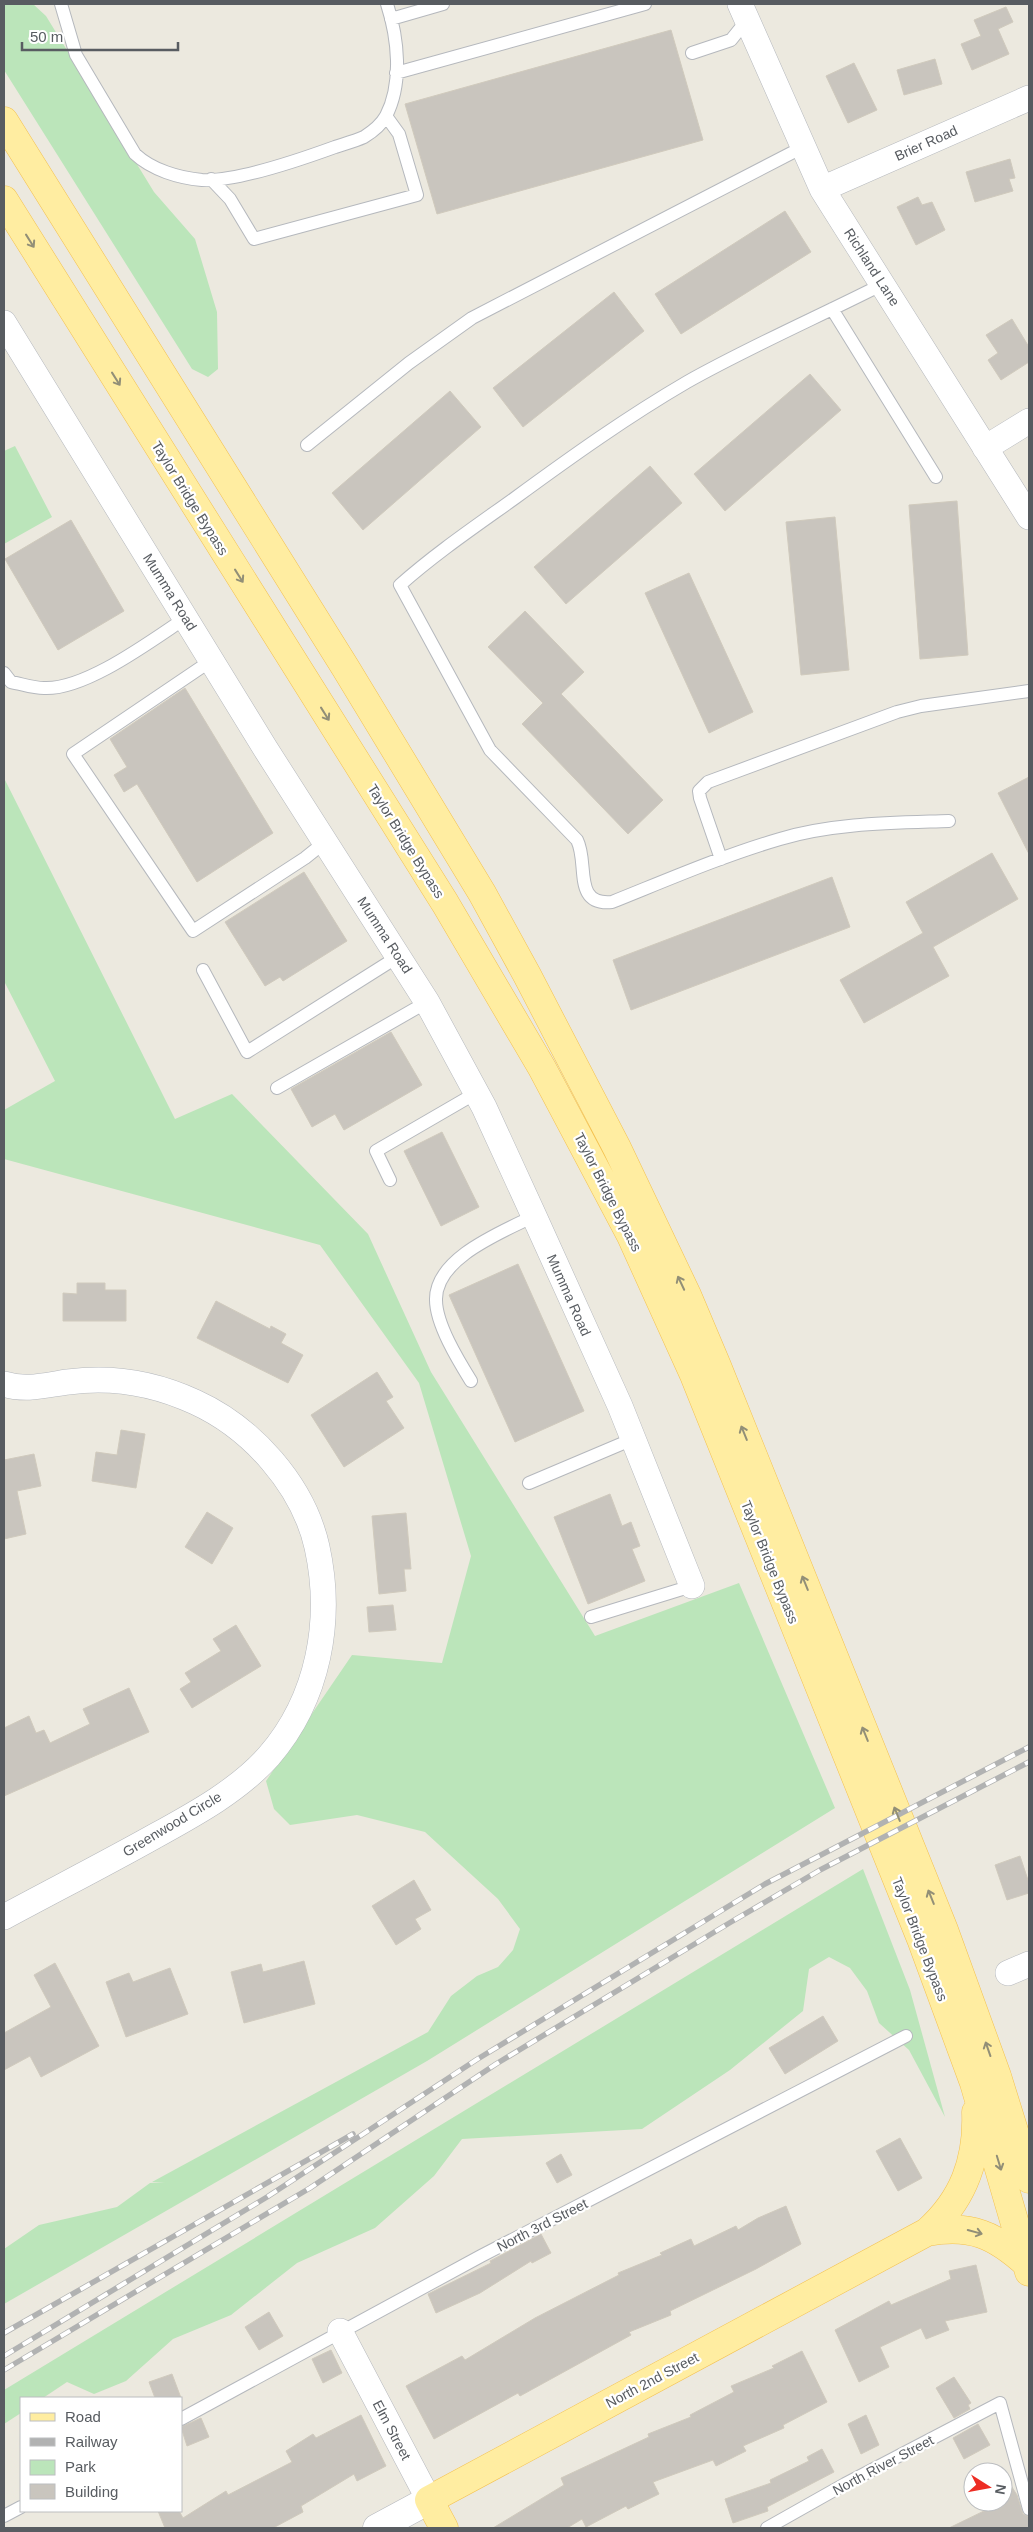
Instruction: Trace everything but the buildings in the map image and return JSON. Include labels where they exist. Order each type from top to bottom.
[{"type":"main road","name":"Taylor Bridge Bypass","points":[[4,121],[424,795],[522,966],[612,1139],[687,1295],[944,1930],[986,2080],[1028,2268]]},
{"type":"main road","name":"Taylor Bridge Bypass","points":[[4,200],[445,903],[538,1060],[592,1160],[664,1305],[698,1384],[921,1939],[1029,2179]]},
{"type":"main road","points":[[926,2232],[942,2219],[953,2204],[970,2170],[986,2080],[1016,2104],[1029,2118]]},
{"type":"main road","points":[[926,2232],[947,2229],[980,2233],[1011,2250],[1028,2268]]},
{"type":"main road","name":"North 2nd Street","points":[[429,2500],[926,2232]]},
{"type":"main road","name":"Elm Street","points":[[429,2500],[444,2528]]},
{"type":"street","name":"Richland Lane","points":[[743,12],[822,189],[1029,516]]},
{"type":"street","name":"Brier Road","points":[[822,189],[1029,98]]},
{"type":"street","name":"Mumma Road","points":[[4,323],[325,842],[427,1002],[476,1093],[534,1216],[633,1439],[692,1586]]},
{"type":"street","points":[[985,448],[1029,421]]},
{"type":"street","name":"Greenwood Circle","points":[[4,1917],[189,1817],[251,1774],[269,1756],[286,1733],[302,1703],[317,1662],[325,1616],[323,1574],[315,1540],[306,1516],[293,1490],[272,1461],[254,1442],[227,1420],[196,1402],[162,1388],[132,1382],[97,1380],[11,1390]]},
{"type":"street","name":"Elm Street","points":[[340,2332],[429,2500]]},
{"type":"street","name":"North 2nd Street","points":[[377,2528],[429,2500]]},
{"type":"lane","points":[[61,4],[76,56],[135,154],[145,164],[175,175],[211,179],[222,179],[300,159],[363,137],[378,126],[386,116],[396,73],[396,50],[387,4]]},
{"type":"lane","points":[[391,19],[443,4]]},
{"type":"lane","points":[[396,73],[443,62],[645,4]]},
{"type":"lane","points":[[692,53],[731,40],[743,12]]},
{"type":"lane","points":[[211,179],[230,199],[254,239],[417,195],[399,134],[386,116]]},
{"type":"lane","points":[[307,445],[409,363],[472,318],[803,147]]},
{"type":"lane","points":[[883,284],[688,382],[599,437],[447,548],[400,585],[490,750],[577,840],[581,847],[585,888],[589,896],[603,903],[612,902],[721,859],[781,839],[841,827],[949,821]]},
{"type":"lane","points":[[832,309],[936,477]]},
{"type":"lane","points":[[4,673],[11,682],[45,688],[69,684],[93,675],[127,656],[187,618]]},
{"type":"lane","points":[[212,660],[73,754],[193,932],[305,858],[325,842]]},
{"type":"lane","points":[[721,859],[700,798],[699,791],[708,782],[898,712],[921,706],[1029,691]]},
{"type":"lane","points":[[203,970],[248,1052],[399,956]]},
{"type":"lane","points":[[276,1088],[427,1002]]},
{"type":"lane","points":[[390,1180],[376,1151],[476,1093]]},
{"type":"lane","points":[[471,1381],[459,1361],[438,1313],[436,1301],[440,1278],[449,1266],[486,1240],[534,1216]]},
{"type":"lane","points":[[529,1483],[633,1439]]},
{"type":"lane","points":[[591,1617],[692,1586]]},
{"type":"lane","name":"North 3rd Street","points":[[182,2418],[340,2332],[906,2036]]},
{"type":"lane","name":"North River Street","points":[[767,2528],[1000,2403],[1029,2508]]},
{"type":"lane","points":[[4,2516],[20,2508]]},
{"type":"green space","points":[[4,4],[33,4],[46,16],[154,192],[195,239],[217,312],[218,369],[208,377],[192,369],[4,70]]},
{"type":"green space","points":[[15,446],[52,517],[4,544],[4,451]]},
{"type":"green space","points":[[4,778],[175,1119],[232,1094],[368,1234],[431,1372],[595,1636],[739,1583],[835,1808],[427,2061],[4,2304],[4,2249],[39,2225],[117,2207],[150,2183],[165,2182],[152,2182],[428,2032],[451,1996],[477,1976],[498,1967],[513,1950],[520,1929],[498,1899],[425,1832],[357,1815],[290,1825],[274,1809],[266,1781],[352,1655],[442,1663],[471,1556],[419,1383],[320,1245],[4,1159],[4,1110],[55,1081],[4,981]]},
{"type":"green space","points":[[863,1869],[910,1990],[945,2117],[909,2050],[879,2023],[867,1991],[850,1968],[829,1957],[809,1969],[803,2011],[730,2070],[642,2129],[462,2139],[434,2176],[375,2228],[297,2263],[231,2315],[173,2339],[126,2381],[94,2394],[67,2382],[44,2397],[20,2397],[20,2414],[4,2424],[4,2390]]},
{"type":"railway","points":[[4,2356],[267,2197],[476,2060],[765,1884],[1029,1747]]},
{"type":"railway","points":[[4,2370],[310,2188],[496,2064],[731,1922],[820,1870],[1029,1762]]},
{"type":"railway","points":[[4,2333],[353,2134]]}]
